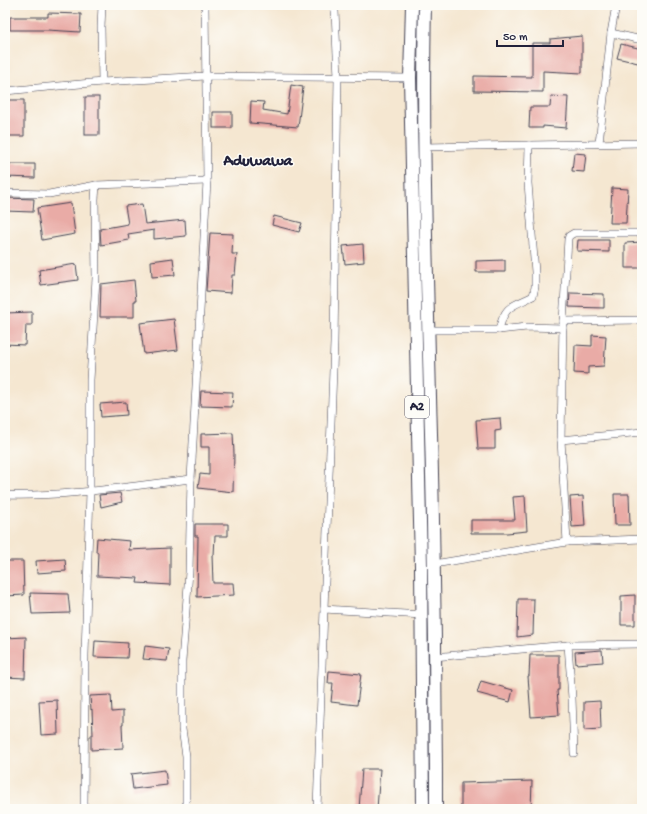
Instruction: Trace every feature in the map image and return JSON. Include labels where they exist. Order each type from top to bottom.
[{"type":"highway","name":"A2","points":[[412,5],[410,78],[422,615],[421,659],[423,809]]},
{"type":"highway","name":"A2","points":[[425,5],[424,74],[434,564],[436,809]]},
{"type":"street","points":[[102,5],[102,82]]},
{"type":"street","points":[[186,809],[186,756],[182,729],[182,661],[189,572],[191,479],[207,181],[205,5]]},
{"type":"street","points":[[317,809],[334,343],[338,77],[335,11],[333,5]]},
{"type":"street","points":[[599,143],[611,33],[616,5]]},
{"type":"street","points":[[611,33],[642,40]]},
{"type":"street","points":[[5,91],[102,82],[206,76],[410,78]]},
{"type":"street","points":[[425,147],[642,143]]},
{"type":"street","points":[[498,330],[505,311],[512,305],[533,296],[535,287],[536,272],[528,183],[529,144]]},
{"type":"street","points":[[5,193],[49,194],[96,185],[207,181]]},
{"type":"street","points":[[84,809],[85,655],[90,490],[90,380],[96,278],[96,185]]},
{"type":"street","points":[[567,542],[561,440],[563,325],[567,244],[569,236],[574,233],[642,233]]},
{"type":"street","points":[[429,330],[498,330],[642,320]]},
{"type":"street","points":[[561,440],[642,432]]},
{"type":"street","points":[[5,495],[43,494],[90,490],[191,479]]},
{"type":"street","points":[[434,564],[567,542],[642,539]]},
{"type":"street","points":[[324,609],[422,615]]},
{"type":"street","points":[[434,657],[568,645],[642,644]]},
{"type":"street","points":[[568,645],[574,753]]},
{"type":"building","points":[[48,13],[81,14],[80,32],[10,30],[10,17],[48,17]]},
{"type":"building","points":[[582,36],[582,73],[543,71],[543,92],[474,91],[474,76],[532,77],[532,43],[550,43],[550,39]]},
{"type":"building","points":[[621,44],[642,49],[642,64],[617,58]]},
{"type":"building","points":[[291,85],[303,87],[298,127],[250,123],[251,101],[264,102],[263,110],[287,114]]},
{"type":"building","points":[[551,96],[568,97],[566,128],[543,126],[543,128],[529,128],[530,107],[550,107]]},
{"type":"building","points":[[85,97],[99,97],[99,135],[85,135]]},
{"type":"building","points":[[8,100],[24,100],[24,136],[9,136]]},
{"type":"building","points":[[213,112],[232,112],[232,128],[213,128]]},
{"type":"building","points":[[574,153],[586,154],[584,172],[572,171]]},
{"type":"building","points":[[5,164],[35,164],[35,178],[5,177]]},
{"type":"building","points":[[612,188],[628,189],[626,223],[610,223]]},
{"type":"building","points":[[5,198],[34,199],[33,212],[5,211]]},
{"type":"building","points":[[71,203],[75,234],[42,240],[37,208]]},
{"type":"building","points":[[142,204],[145,224],[185,220],[186,236],[154,239],[154,230],[128,234],[129,240],[101,245],[100,229],[128,224],[125,206]]},
{"type":"building","points":[[274,216],[302,223],[299,232],[272,225]]},
{"type":"building","points":[[210,233],[233,234],[232,254],[237,254],[235,275],[232,275],[231,293],[206,291]]},
{"type":"building","points":[[578,240],[609,240],[609,252],[577,251]]},
{"type":"building","points":[[642,242],[642,268],[625,268],[625,243]]},
{"type":"building","points":[[363,244],[364,262],[345,264],[343,246]]},
{"type":"building","points":[[173,258],[175,275],[152,277],[151,261]]},
{"type":"building","points":[[505,260],[505,272],[476,272],[476,261]]},
{"type":"building","points":[[76,264],[78,280],[41,285],[39,270]]},
{"type":"building","points":[[134,280],[136,301],[134,301],[134,317],[100,317],[101,284]]},
{"type":"building","points":[[570,293],[604,294],[604,308],[569,307]]},
{"type":"building","points":[[32,312],[32,325],[26,325],[25,345],[5,344],[5,313]]},
{"type":"building","points":[[174,319],[178,350],[144,354],[140,323]]},
{"type":"building","points":[[592,335],[606,336],[604,366],[588,367],[588,374],[574,373],[575,345],[592,346]]},
{"type":"building","points":[[201,391],[233,392],[232,407],[200,406]]},
{"type":"building","points":[[126,402],[127,415],[101,417],[100,404]]},
{"type":"building","points":[[500,418],[501,430],[495,431],[495,449],[478,449],[476,420]]},
{"type":"building","points":[[233,433],[233,492],[198,488],[200,474],[209,475],[209,447],[201,447],[201,434]]},
{"type":"building","points":[[120,493],[122,502],[101,507],[99,495]]},
{"type":"building","points":[[614,494],[629,494],[630,525],[615,525]]},
{"type":"building","points":[[525,496],[527,531],[507,533],[471,533],[471,520],[515,520],[513,497]]},
{"type":"building","points":[[583,496],[585,526],[572,527],[570,497]]},
{"type":"building","points":[[195,524],[228,524],[228,536],[215,536],[214,555],[212,555],[213,583],[233,583],[234,595],[197,597],[198,536],[195,536]]},
{"type":"building","points":[[97,538],[130,541],[129,550],[170,548],[170,585],[137,583],[138,578],[97,576]]},
{"type":"building","points":[[65,559],[66,571],[37,573],[36,561]]},
{"type":"building","points":[[5,561],[23,561],[24,595],[5,596]]},
{"type":"building","points":[[30,593],[68,594],[70,613],[32,614]]},
{"type":"building","points":[[635,595],[635,625],[621,625],[621,596]]},
{"type":"building","points":[[518,599],[534,599],[533,635],[517,637]]},
{"type":"building","points":[[26,637],[25,678],[5,677],[5,638]]},
{"type":"building","points":[[95,641],[128,643],[127,658],[94,657]]},
{"type":"building","points":[[145,646],[169,649],[167,661],[143,659]]},
{"type":"building","points":[[602,650],[603,662],[576,664],[575,652]]},
{"type":"building","points":[[530,655],[559,655],[559,690],[557,690],[559,715],[531,717],[528,676]]},
{"type":"building","points":[[329,671],[361,674],[357,705],[331,702],[333,683],[328,683]]},
{"type":"building","points":[[481,681],[513,690],[510,702],[477,693]]},
{"type":"building","points":[[111,695],[112,712],[123,711],[123,748],[91,750],[91,735],[93,735],[90,696]]},
{"type":"building","points":[[57,700],[58,734],[41,735],[39,701]]},
{"type":"building","points":[[600,701],[601,729],[584,730],[584,702]]},
{"type":"building","points":[[362,769],[380,769],[377,809],[359,809]]},
{"type":"building","points":[[165,770],[167,785],[133,789],[131,774]]},
{"type":"building","points":[[532,781],[531,809],[461,809],[461,783]]},
{"type":"district","name":"Aduwawa","points":[[258,162]]}]
